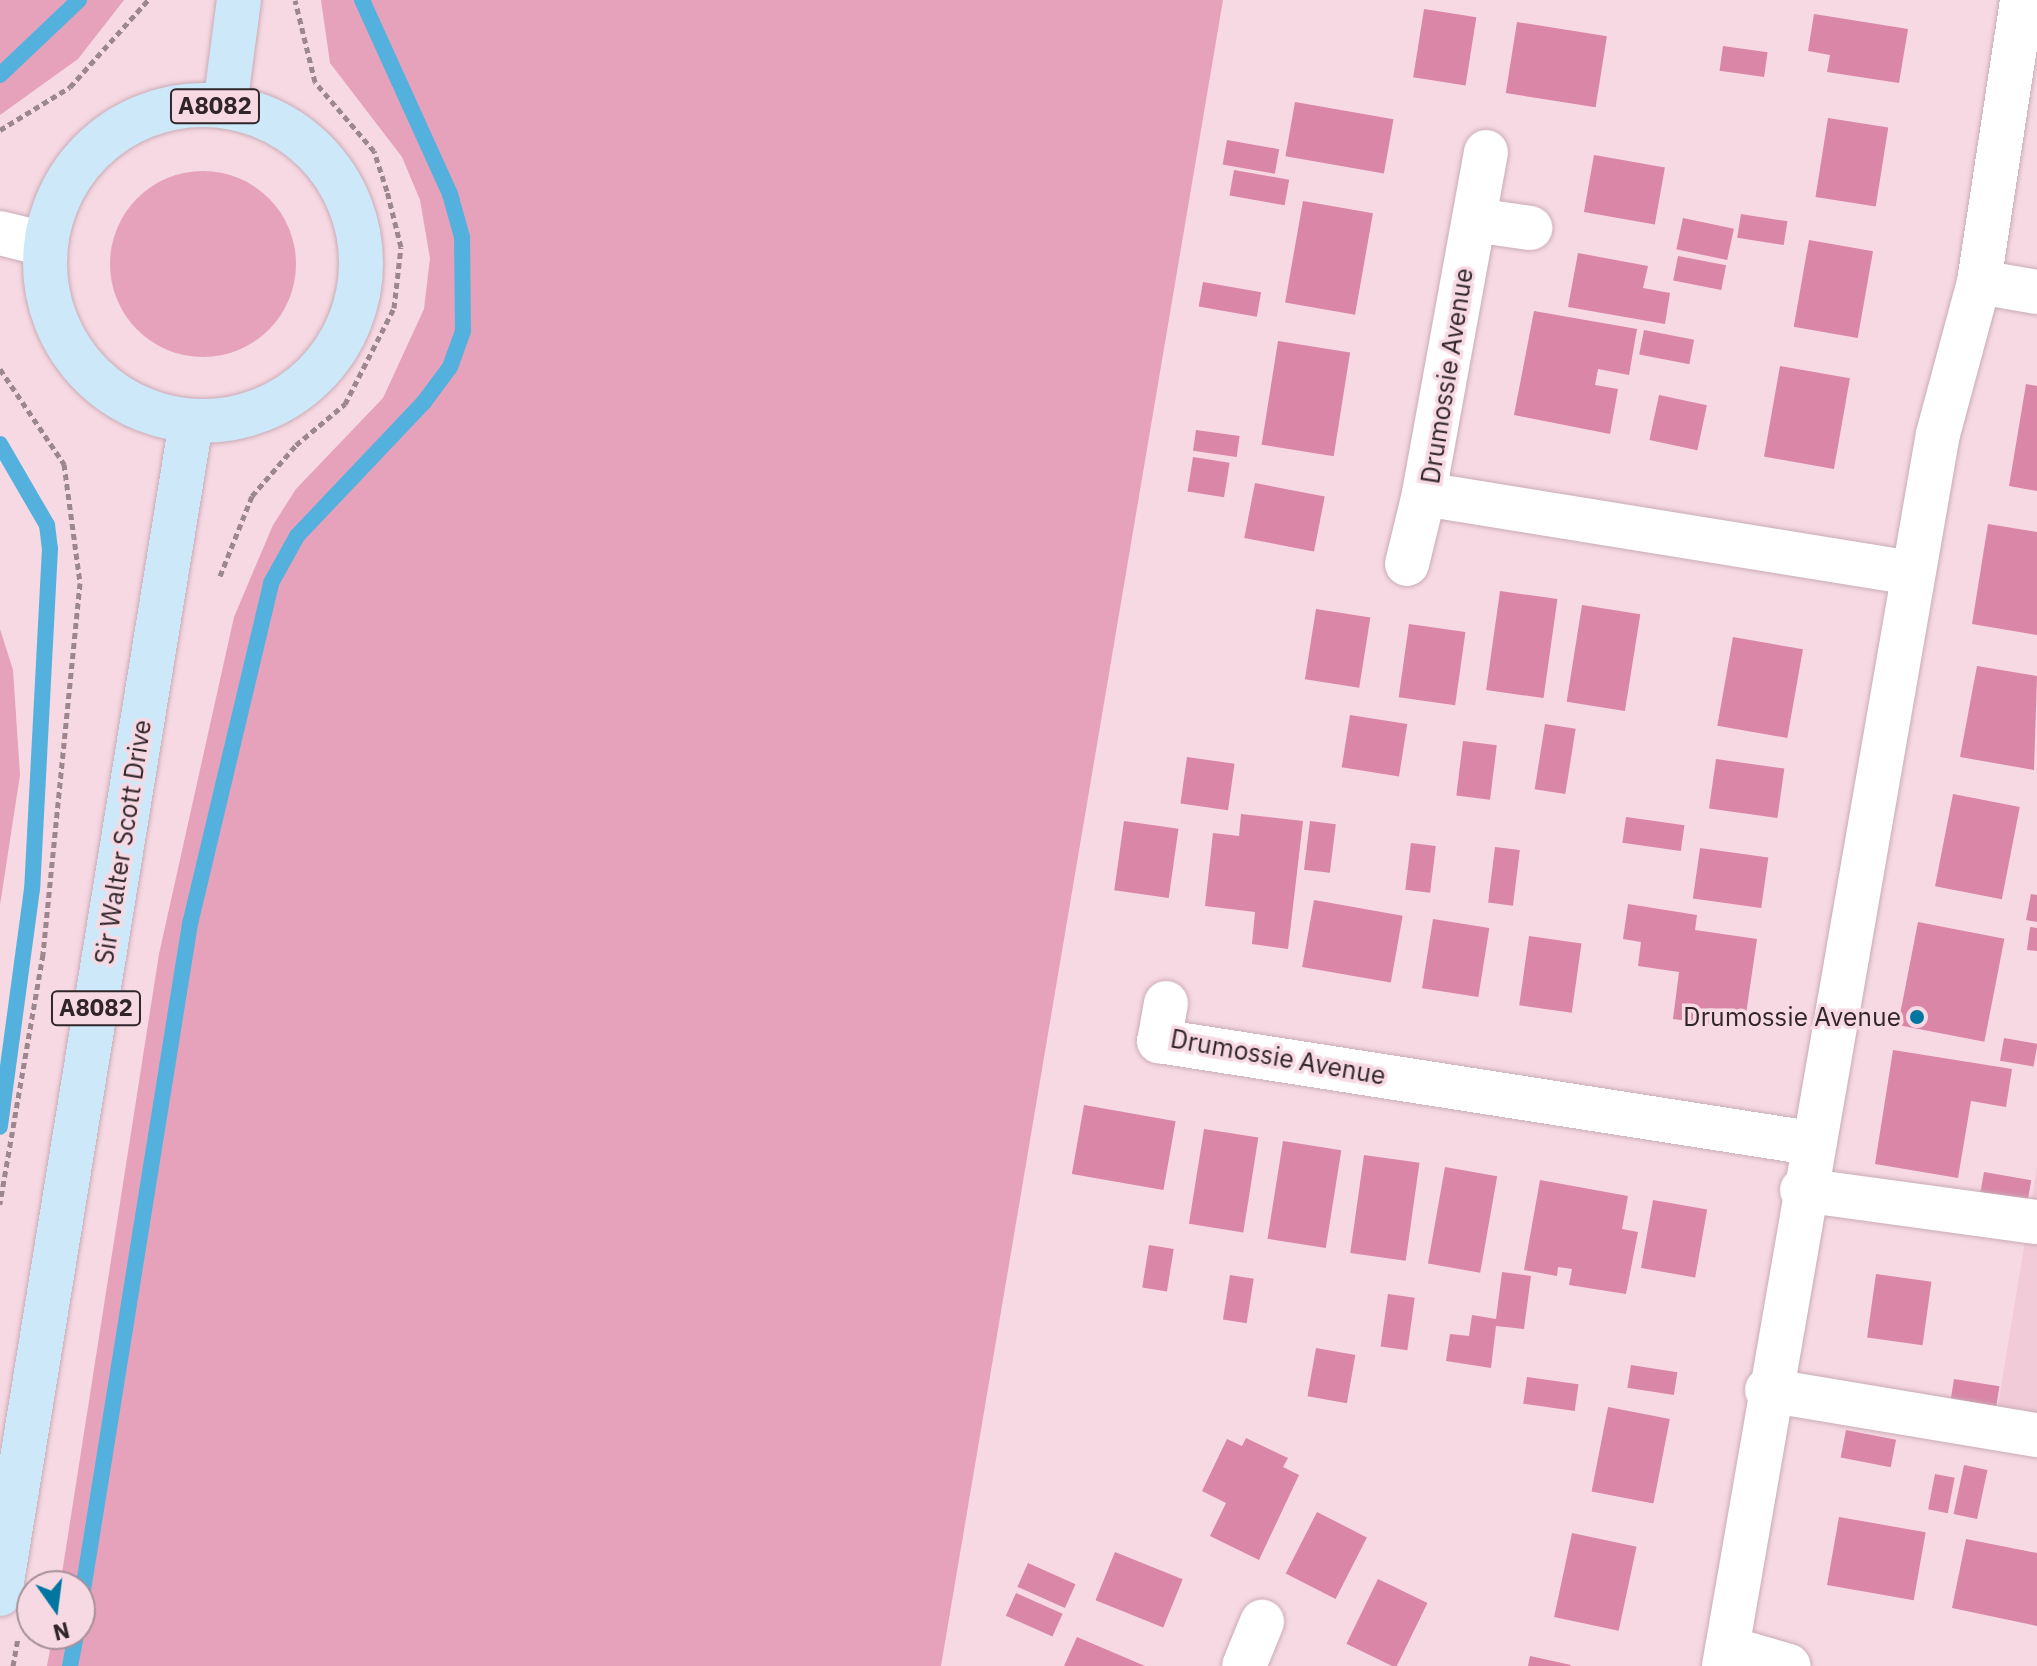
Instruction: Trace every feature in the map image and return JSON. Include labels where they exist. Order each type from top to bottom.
[{"type":"main road","name":"A8082","points":[[225,106],[239,0]]},
{"type":"main road","name":"A8082","points":[[225,106],[272,120],[312,148],[341,185],[359,231],[361,280],[348,327],[322,368],[285,399],[240,418],[191,422],[141,409],[98,383],[66,343],[47,295],[45,244],[59,196],[87,154],[127,124],[175,107],[225,106]]},
{"type":"main road","name":"Sir Walter Scott Drive","points":[[11,1607],[191,422]]},
{"type":"street","points":[[1789,1666],[1727,1657],[1767,1390],[1810,1143],[1938,434],[1979,282],[2022,0]]},
{"type":"street","name":"Drumossie Avenue","points":[[1486,152],[1424,494],[1913,573]]},
{"type":"street","points":[[1474,220],[1530,228]]},
{"type":"street","points":[[0,233],[45,244]]},
{"type":"street","points":[[1979,282],[2037,292]]},
{"type":"street","points":[[1407,564],[1424,494]]},
{"type":"street","name":"Drumossie Avenue","points":[[1166,1003],[1159,1041],[1810,1143]]},
{"type":"street","points":[[1802,1190],[2037,1222]]},
{"type":"street","points":[[1767,1390],[2037,1435]]},
{"type":"street","points":[[1244,1666],[1262,1622]]},
{"type":"path","points":[[0,130],[70,87],[148,0]]},
{"type":"path","points":[[215,588],[252,496],[345,404],[394,308],[401,247],[387,191],[374,151],[315,82],[295,0]]},
{"type":"path","points":[[0,369],[64,464],[80,583],[43,954],[0,1204]]},
{"type":"path","points":[[11,1607],[13,1666]]},
{"type":"shaded area","points":[[0,0],[124,0],[78,59],[0,115]]},
{"type":"shaded area","points":[[321,0],[1223,0],[941,1666],[47,1666],[50,1650],[96,1650],[96,1570],[63,1570],[159,954],[234,617],[273,525],[296,489],[383,398],[424,309],[430,258],[420,200],[402,157],[330,63]]},
{"type":"shaded area","points":[[203,171],[239,178],[269,198],[289,228],[296,264],[289,300],[269,330],[239,350],[203,357],[167,350],[137,330],[117,300],[110,264],[117,228],[137,198],[167,178]]},
{"type":"shaded area","points":[[0,629],[13,670],[20,775],[0,905]]},
{"type":"shaded area","points":[[2037,1167],[2037,1455],[1991,1448]]},
{"type":"building","points":[[1424,9],[1476,17],[1466,85],[1413,77]]},
{"type":"building","points":[[1814,14],[1908,29],[1899,83],[1827,72],[1830,55],[1808,51]]},
{"type":"building","points":[[1517,22],[1607,36],[1596,107],[1506,93]]},
{"type":"building","points":[[1723,46],[1768,52],[1764,77],[1720,71]]},
{"type":"building","points":[[1295,102],[1393,119],[1384,174],[1285,156]]},
{"type":"building","points":[[1828,118],[1888,128],[1876,207],[1815,197]]},
{"type":"building","points":[[1227,140],[1279,149],[1275,174],[1223,165]]},
{"type":"building","points":[[1594,155],[1665,168],[1655,225],[1584,212]]},
{"type":"building","points":[[1234,170],[1289,180],[1285,205],[1229,196]]},
{"type":"building","points":[[1303,201],[1373,213],[1355,315],[1285,302]]},
{"type":"building","points":[[1741,214],[1787,221],[1784,245],[1737,238]]},
{"type":"building","points":[[1683,218],[1734,229],[1727,260],[1676,249]]},
{"type":"building","points":[[1809,240],[1873,251],[1858,338],[1794,327]]},
{"type":"building","points":[[1578,253],[1648,266],[1643,288],[1670,293],[1665,324],[1568,307]]},
{"type":"building","points":[[1678,256],[1726,265],[1721,290],[1673,281]]},
{"type":"building","points":[[1203,282],[1261,292],[1257,317],[1199,307]]},
{"type":"building","points":[[1534,311],[1637,329],[1629,375],[1598,369],[1595,385],[1618,389],[1610,434],[1514,415]]},
{"type":"building","points":[[1644,330],[1694,340],[1689,364],[1639,355]]},
{"type":"building","points":[[1278,341],[1350,352],[1334,456],[1262,445]]},
{"type":"building","points":[[1780,366],[1850,378],[1834,469],[1764,457]]},
{"type":"building","points":[[2026,384],[2037,386],[2037,491],[2009,486]]},
{"type":"building","points":[[1659,395],[1707,405],[1697,450],[1649,440]]},
{"type":"building","points":[[1196,430],[1240,436],[1237,457],[1193,451]]},
{"type":"building","points":[[1193,457],[1230,463],[1224,497],[1188,492]]},
{"type":"building","points":[[1255,483],[1325,497],[1314,552],[1244,538]]},
{"type":"building","points":[[1988,524],[2037,532],[2037,635],[1972,624]]},
{"type":"building","points":[[1500,591],[1557,599],[1544,698],[1486,690]]},
{"type":"building","points":[[1582,605],[1640,614],[1625,711],[1567,702]]},
{"type":"building","points":[[1316,609],[1370,618],[1359,688],[1305,679]]},
{"type":"building","points":[[1409,624],[1465,632],[1455,705],[1399,697]]},
{"type":"building","points":[[1733,637],[1803,649],[1787,738],[1717,726]]},
{"type":"building","points":[[1977,666],[2037,676],[2034,770],[1960,757]]},
{"type":"building","points":[[1350,715],[1407,724],[1399,776],[1342,767]]},
{"type":"building","points":[[1545,724],[1576,729],[1565,794],[1535,789]]},
{"type":"building","points":[[1463,741],[1497,745],[1490,800],[1456,796]]},
{"type":"building","points":[[1187,757],[1235,764],[1228,810],[1180,804]]},
{"type":"building","points":[[1716,759],[1784,769],[1777,818],[1709,809]]},
{"type":"building","points":[[1953,794],[2020,807],[2002,899],[1935,886]]},
{"type":"building","points":[[1241,814],[1303,821],[1288,949],[1252,944],[1255,912],[1205,906],[1213,833],[1239,836]]},
{"type":"building","points":[[1626,817],[1684,825],[1681,851],[1622,843]]},
{"type":"building","points":[[1124,821],[1178,829],[1169,898],[1114,890]]},
{"type":"building","points":[[1310,821],[1336,824],[1330,873],[1304,870]]},
{"type":"building","points":[[1411,843],[1436,846],[1430,893],[1405,890]]},
{"type":"building","points":[[1495,847],[1520,850],[1513,906],[1488,903]]},
{"type":"building","points":[[1700,848],[1768,858],[1761,908],[1693,899]]},
{"type":"building","points":[[2031,894],[2037,895],[2037,922],[2026,920]]},
{"type":"building","points":[[1314,900],[1403,916],[1391,983],[1302,967]]},
{"type":"building","points":[[1628,904],[1697,915],[1695,930],[1757,939],[1744,1028],[1673,1019],[1679,972],[1638,966],[1641,942],[1623,939]]},
{"type":"building","points":[[1433,919],[1489,928],[1478,997],[1422,988]]},
{"type":"building","points":[[1918,922],[2004,939],[1984,1042],[1898,1025]]},
{"type":"building","points":[[2030,927],[2037,928],[2037,951],[2027,950]]},
{"type":"building","points":[[1529,936],[1581,943],[1572,1013],[1519,1005]]},
{"type":"building","points":[[2004,1038],[2037,1044],[2033,1067],[2000,1061]]},
{"type":"building","points":[[1893,1050],[2012,1069],[2006,1107],[1971,1101],[1958,1178],[1875,1164]]},
{"type":"building","points":[[1084,1105],[1176,1121],[1163,1190],[1072,1174]]},
{"type":"building","points":[[1204,1129],[1258,1138],[1243,1232],[1189,1224]]},
{"type":"building","points":[[1283,1141],[1341,1150],[1326,1248],[1268,1239]]},
{"type":"building","points":[[1364,1155],[1419,1163],[1406,1261],[1350,1253]]},
{"type":"building","points":[[1445,1167],[1497,1176],[1480,1273],[1428,1264]]},
{"type":"building","points":[[1984,1172],[2031,1180],[2026,1210],[1979,1202]]},
{"type":"building","points":[[1540,1180],[1628,1196],[1622,1229],[1638,1232],[1626,1294],[1569,1285],[1572,1269],[1558,1267],[1557,1276],[1524,1270]]},
{"type":"building","points":[[1653,1200],[1707,1210],[1695,1278],[1641,1268]]},
{"type":"building","points":[[1149,1245],[1174,1249],[1167,1291],[1142,1287]]},
{"type":"building","points":[[1502,1272],[1531,1276],[1524,1329],[1496,1326],[1491,1368],[1446,1361],[1450,1334],[1469,1336],[1472,1315],[1496,1319]]},
{"type":"building","points":[[1876,1274],[1931,1282],[1923,1345],[1867,1337]]},
{"type":"building","points":[[1230,1275],[1254,1279],[1247,1323],[1223,1319]]},
{"type":"building","points":[[1388,1294],[1415,1298],[1407,1350],[1381,1346]]},
{"type":"building","points":[[1316,1348],[1355,1355],[1347,1403],[1307,1396]]},
{"type":"building","points":[[1631,1365],[1677,1372],[1674,1395],[1627,1388]]},
{"type":"building","points":[[1527,1377],[1578,1384],[1575,1411],[1523,1404]]},
{"type":"building","points":[[1954,1379],[1999,1386],[1996,1409],[1950,1402]]},
{"type":"building","points":[[1608,1407],[1670,1419],[1653,1503],[1592,1491]]},
{"type":"building","points":[[1846,1430],[1896,1440],[1891,1467],[1841,1457]]},
{"type":"building","points":[[1246,1438],[1288,1458],[1283,1467],[1299,1475],[1259,1560],[1210,1536],[1226,1503],[1202,1491],[1227,1439],[1242,1446]]},
{"type":"building","points":[[1964,1465],[1987,1470],[1977,1519],[1954,1514]]},
{"type":"building","points":[[1935,1474],[1955,1478],[1948,1513],[1928,1509]]},
{"type":"building","points":[[1317,1512],[1367,1537],[1336,1599],[1286,1573]]},
{"type":"building","points":[[1839,1517],[1926,1532],[1914,1600],[1827,1585]]},
{"type":"building","points":[[1572,1533],[1637,1547],[1619,1631],[1554,1617]]},
{"type":"building","points":[[1966,1539],[2037,1553],[2037,1626],[1952,1608]]},
{"type":"building","points":[[1115,1552],[1183,1579],[1163,1628],[1096,1600]]},
{"type":"building","points":[[1028,1563],[1076,1584],[1065,1608],[1017,1587]]},
{"type":"building","points":[[1378,1579],[1427,1603],[1397,1666],[1346,1644]]},
{"type":"building","points":[[1016,1593],[1063,1614],[1052,1637],[1006,1616]]},
{"type":"building","points":[[1077,1637],[1145,1666],[1064,1666]]},
{"type":"building","points":[[1530,1656],[1571,1665],[1528,1666]]},
{"type":"waterway","points":[[0,75],[79,0]]},
{"type":"waterway","points":[[86,1570],[190,924],[271,583],[297,536],[424,402],[450,367],[463,331],[462,237],[450,194],[362,0]]},
{"type":"waterway","points":[[0,444],[47,525],[50,548],[32,889],[0,1127]]},
{"type":"waterway","points":[[70,1666],[73,1650]]},
{"type":"place","name":"Drumossie Avenue","points":[[1917,1017]]}]
